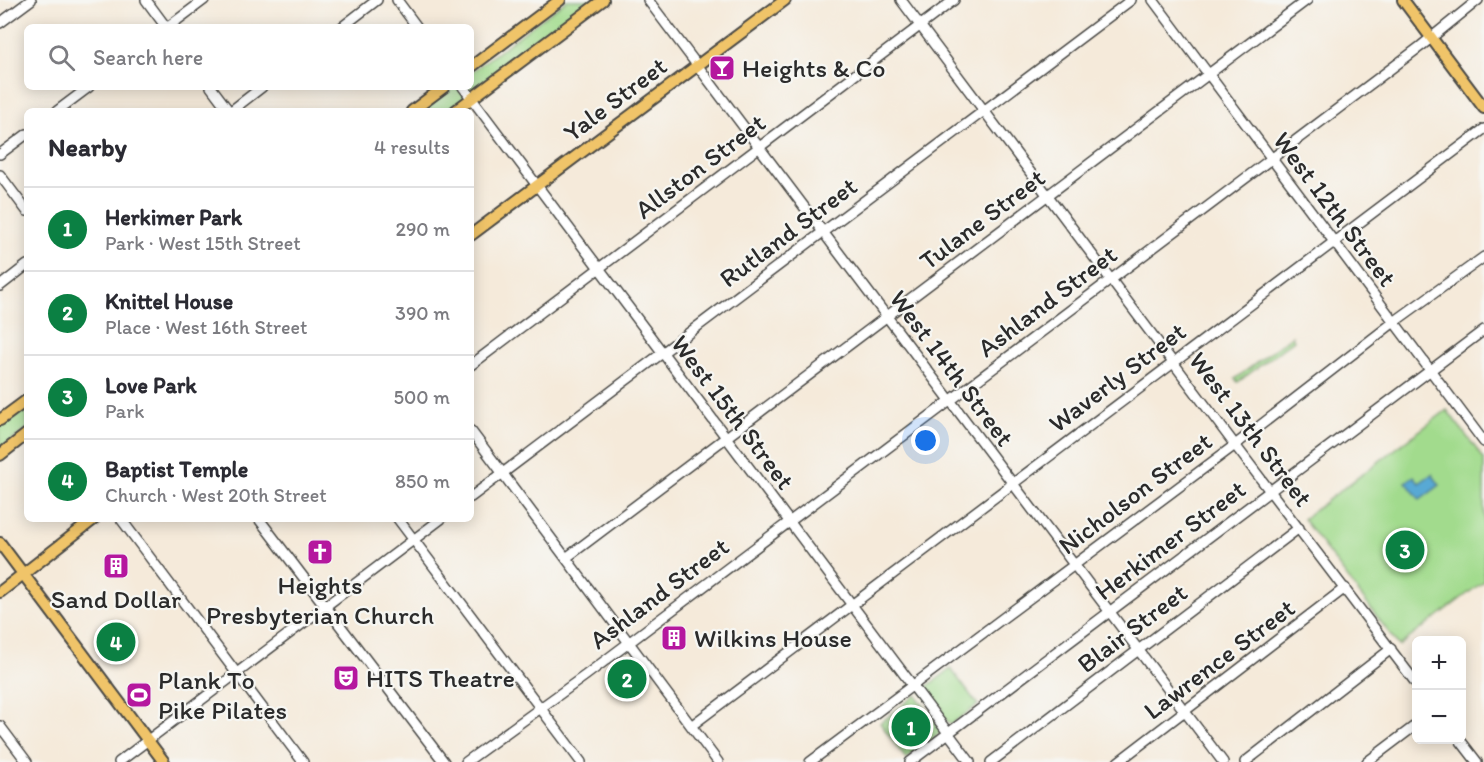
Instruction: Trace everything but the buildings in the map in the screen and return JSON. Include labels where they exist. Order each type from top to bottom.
[{"type":"main road","points":[[474,65],[560,0]]},
{"type":"main road","points":[[459,108],[603,0]]},
{"type":"main road","name":"Yale Street","points":[[474,233],[785,0]]},
{"type":"main road","points":[[1403,0],[1484,108]]},
{"type":"main road","points":[[416,108],[440,90]]},
{"type":"main road","points":[[0,420],[24,402]]},
{"type":"main road","points":[[0,455],[24,437]]},
{"type":"main road","points":[[0,592],[90,522]]},
{"type":"main road","points":[[0,543],[164,762]]},
{"type":"street","points":[[0,23],[31,0]]},
{"type":"street","points":[[146,0],[165,24]]},
{"type":"street","points":[[171,24],[204,0]]},
{"type":"street","points":[[346,24],[377,0]]},
{"type":"street","points":[[397,0],[415,24]]},
{"type":"street","name":"West 14th Street","points":[[648,0],[1223,762]]},
{"type":"street","name":"West 13th Street","points":[[901,0],[1412,678]]},
{"type":"street","name":"Allston Street","points":[[474,363],[954,0]]},
{"type":"street","name":"Rutland Street","points":[[474,495],[1131,0]]},
{"type":"street","name":"West 12th Street","points":[[1153,0],[1430,370],[1482,435]]},
{"type":"street","name":"Tulane Street","points":[[566,558],[1307,0]]},
{"type":"street","name":"Ashland Street","points":[[466,762],[790,521],[1431,38],[1478,0]]},
{"type":"street","points":[[61,108],[85,90]]},
{"type":"street","points":[[213,90],[228,108]]},
{"type":"street","points":[[234,108],[258,90]]},
{"type":"street","name":"West 15th Street","points":[[465,90],[970,762]]},
{"type":"street","name":"Waverly Street","points":[[691,726],[1484,129]]},
{"type":"street","points":[[0,154],[24,136]]},
{"type":"street","points":[[0,175],[24,207]]},
{"type":"street","name":"Nicholson Street","points":[[810,762],[1235,445],[1394,322],[1484,257]]},
{"type":"street","points":[[0,286],[24,267]]},
{"type":"street","name":"Herkimer Street","points":[[910,762],[1484,330]]},
{"type":"street","points":[[474,435],[718,762]]},
{"type":"street","points":[[123,522],[303,762]]},
{"type":"street","points":[[261,522],[444,762]]},
{"type":"street","points":[[400,522],[581,762]]},
{"type":"street","points":[[119,762],[437,522]]},
{"type":"street","name":"Blair Street","points":[[991,762],[1299,528]]},
{"type":"street","name":"Lawrence Street","points":[[1118,762],[1345,588]]},
{"type":"street","points":[[1245,762],[1391,649]]},
{"type":"street","points":[[0,726],[27,762]]},
{"type":"street","points":[[1368,762],[1412,728]]},
{"type":"street","points":[[1463,744],[1477,762]]},
{"type":"green space","points":[[567,0],[597,0],[453,108],[424,108],[447,90],[474,90],[474,70]]},
{"type":"green space","points":[[1292,336],[1294,340],[1238,382],[1235,379]]},
{"type":"green space","points":[[24,407],[24,431],[0,449],[0,426]]},
{"type":"green space","points":[[1447,410],[1484,459],[1484,581],[1399,646],[1303,519]]},
{"type":"green space","points":[[951,669],[978,705],[951,724],[937,713],[943,709],[939,704],[934,708],[921,691]]},
{"type":"green space","points":[[916,695],[941,732],[906,759],[880,723]]},
{"type":"water","points":[[1432,474],[1440,485],[1420,500],[1406,482],[1414,476],[1419,483]]},
{"type":"place","name":"Heights & Co","points":[[722,68]]},
{"type":"place","name":"Love Park","points":[[1405,550]]},
{"type":"place","name":"Heights Presbyterian Church","points":[[320,552]]},
{"type":"place","name":"Sand Dollar","points":[[116,566]]},
{"type":"place","name":"Wilkins House","points":[[674,638]]},
{"type":"place","name":"Baptist Temple","points":[[116,642]]},
{"type":"place","name":"HITS Theatre","points":[[346,678]]},
{"type":"place","name":"Knittel House","points":[[627,679]]},
{"type":"place","name":"Plank To Pike Pilates","points":[[139,695]]},
{"type":"place","name":"Herkimer Park","points":[[911,727]]}]
